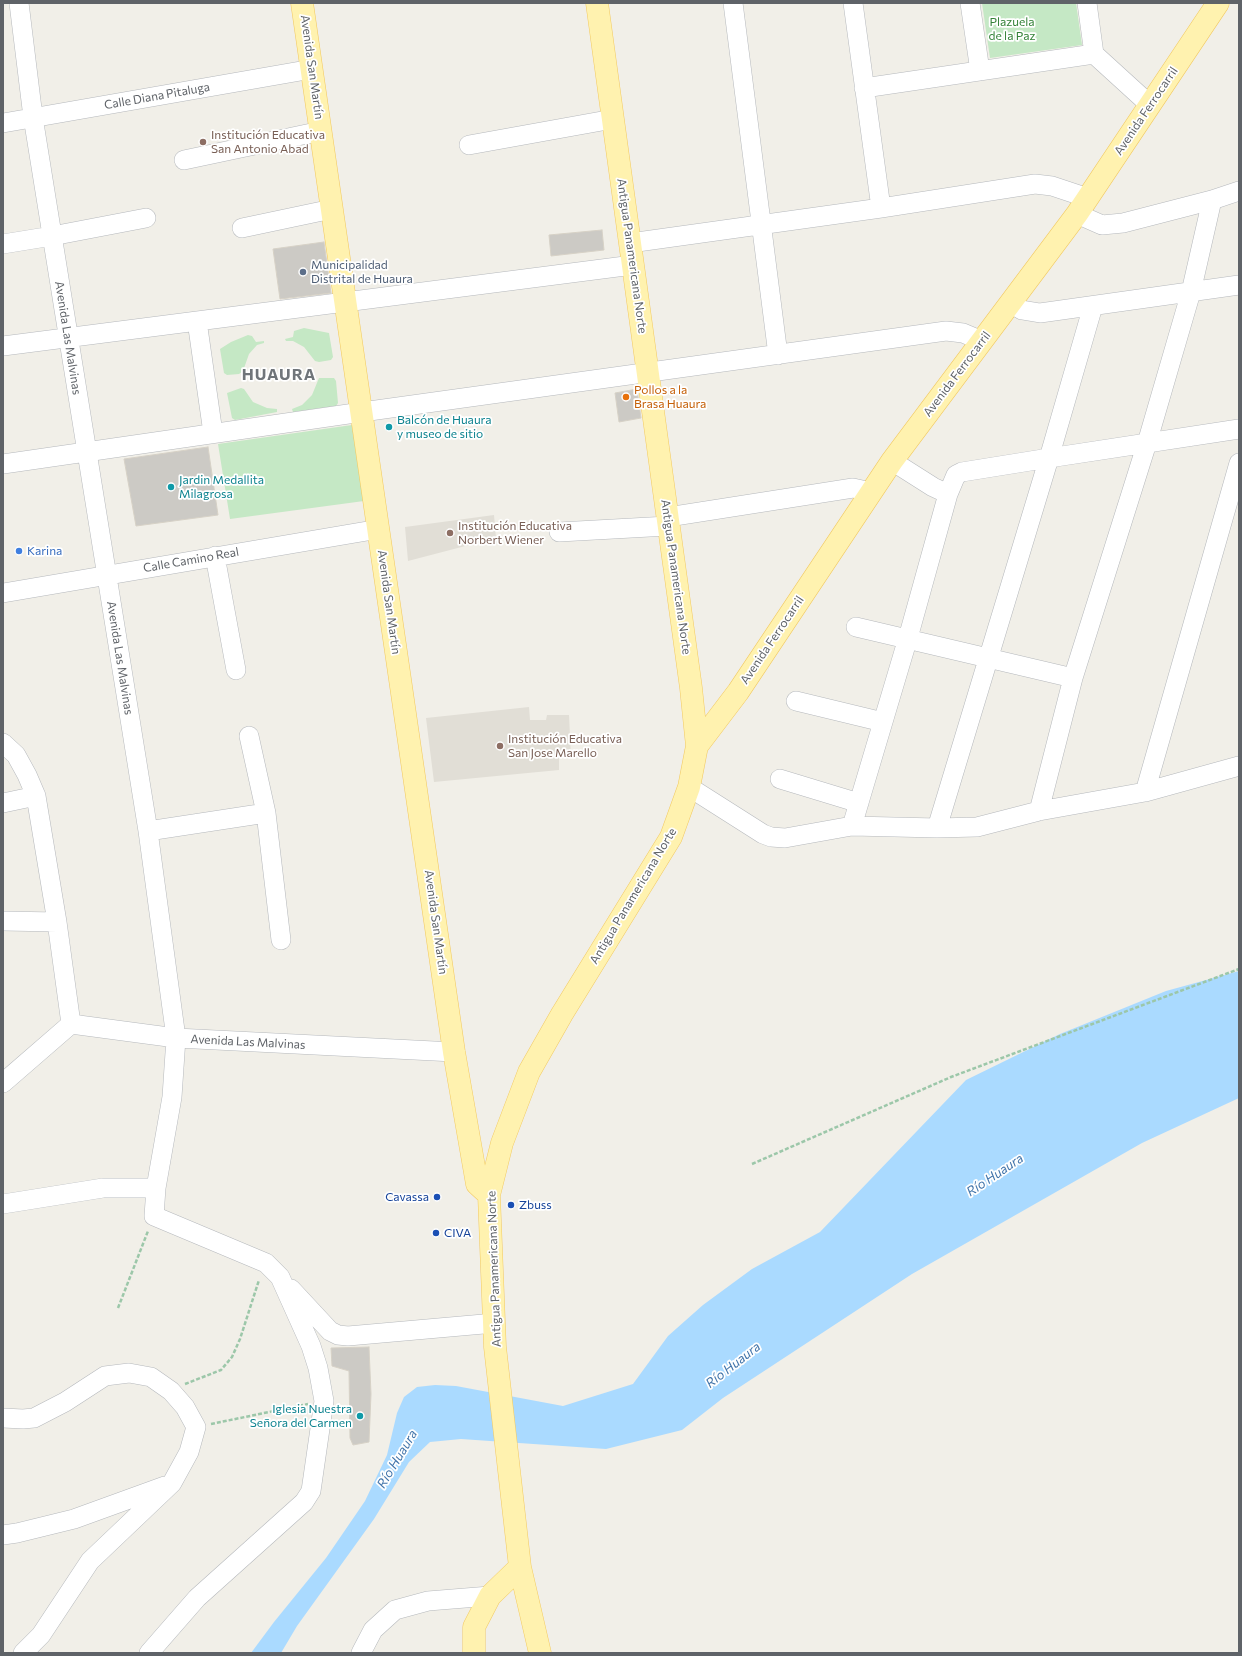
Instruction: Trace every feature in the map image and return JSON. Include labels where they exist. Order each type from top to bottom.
[{"type":"main road","name":"Avenida San Martín","points":[[302,3],[454,1052],[477,1184],[490,1195]]},
{"type":"main road","name":"Antigua Panamericana Norte","points":[[540,1653],[520,1566],[495,1347],[490,1195],[502,1143],[529,1072],[562,1014],[671,837],[689,787],[697,746],[691,688],[597,3]]},
{"type":"main road","name":"Avenida Ferrocarril","points":[[697,746],[738,692],[892,461],[1082,206],[1218,3]]},
{"type":"main road","points":[[474,1653],[474,1627],[490,1596],[520,1566]]},
{"type":"street","name":"Avenida Las Malvinas","points":[[19,3],[33,117],[148,831],[176,1038],[454,1052]]},
{"type":"street","points":[[733,3],[778,355]]},
{"type":"street","points":[[853,3],[881,208]]},
{"type":"street","points":[[970,3],[980,71]]},
{"type":"street","points":[[1087,3],[1094,54],[1150,105]]},
{"type":"street","points":[[864,88],[1094,54]]},
{"type":"street","name":"Calle Diana Pitaluga","points":[[3,123],[312,69]]},
{"type":"street","points":[[469,145],[613,118]]},
{"type":"street","points":[[184,160],[321,132]]},
{"type":"street","points":[[630,243],[881,208],[1035,184],[1052,186],[1082,206],[1102,225],[1123,223],[1212,200],[1239,191]]},
{"type":"street","points":[[1039,811],[1073,678],[1147,443],[1191,292],[1212,200]]},
{"type":"street","points":[[242,228],[332,209]]},
{"type":"street","points":[[3,244],[146,218]]},
{"type":"street","points":[[3,346],[634,265]]},
{"type":"street","points":[[1010,303],[1022,310],[1040,313],[1239,285]]},
{"type":"street","points":[[937,828],[1049,458],[1093,306]]},
{"type":"street","points":[[197,321],[213,433]]},
{"type":"street","points":[[3,464],[213,433],[946,331],[963,333],[982,341]]},
{"type":"street","points":[[852,826],[908,638],[948,494],[956,475],[962,472],[1239,429]]},
{"type":"street","points":[[892,461],[932,487],[948,494]]},
{"type":"street","points":[[1145,792],[1239,463]]},
{"type":"street","points":[[559,532],[668,522],[853,488],[871,492]]},
{"type":"street","name":"Calle Camino Real","points":[[3,593],[106,574],[378,529]]},
{"type":"street","points":[[215,556],[236,670]]},
{"type":"street","points":[[856,627],[1073,678]]},
{"type":"street","points":[[796,701],[883,722]]},
{"type":"street","points":[[249,736],[266,813],[281,940]]},
{"type":"street","points":[[3,743],[16,755],[36,796],[57,922],[71,1024]]},
{"type":"street","points":[[689,787],[756,830],[771,837],[785,838],[852,826],[937,828],[977,827],[1039,811],[1145,792],[1239,766]]},
{"type":"street","points":[[780,780],[859,803]]},
{"type":"street","points":[[3,803],[36,796]]},
{"type":"street","points":[[148,831],[266,813]]},
{"type":"street","points":[[3,921],[57,922]]},
{"type":"street","points":[[3,1083],[71,1024],[176,1038],[172,1097],[156,1188],[154,1216],[266,1263],[330,1331],[338,1335],[348,1336],[495,1323]]},
{"type":"street","points":[[3,1204],[103,1188],[156,1188]]},
{"type":"street","points":[[149,1653],[197,1598],[304,1502],[311,1491],[324,1401],[318,1368],[311,1346],[280,1278]]},
{"type":"street","points":[[3,1418],[34,1418],[65,1402],[105,1376],[129,1373],[151,1377],[171,1391],[185,1407],[196,1428],[189,1452],[172,1483],[90,1561],[42,1635],[22,1653]]},
{"type":"street","points":[[3,1535],[74,1519],[172,1483]]},
{"type":"street","points":[[361,1653],[373,1630],[395,1610],[428,1601],[490,1596]]},
{"type":"path","points":[[752,1164],[951,1076],[1239,969]]},
{"type":"path","points":[[118,1308],[154,1216]]},
{"type":"path","points":[[183,1384],[221,1370],[232,1357],[240,1339],[254,1294],[266,1263]]},
{"type":"path","points":[[196,1428],[324,1401]]},
{"type":"shaded area","name":"Institución Educativa Norbert Wiener","points":[[494,515],[496,538],[408,561],[405,527]]},
{"type":"shaded area","name":"Institución Educativa San Jose Marello","points":[[529,707],[530,720],[546,720],[547,715],[569,715],[571,757],[559,758],[559,770],[434,782],[426,718]]},
{"type":"green space","name":"Plazuela de la Paz","points":[[982,3],[1076,3],[1082,45],[990,58]]},
{"type":"green space","points":[[304,328],[329,333],[333,357],[331,360],[319,362],[315,361],[304,347],[293,341],[286,341],[285,339],[293,337],[294,331]]},
{"type":"green space","points":[[248,335],[252,336],[256,342],[264,341],[264,343],[257,345],[249,354],[243,371],[239,374],[227,375],[224,373],[220,349],[231,342]]},
{"type":"green space","points":[[319,378],[334,378],[336,381],[338,403],[336,406],[293,412],[292,409],[302,405],[312,395]]},
{"type":"green space","points":[[241,388],[244,389],[253,402],[267,408],[277,409],[277,412],[235,420],[232,418],[227,393]]},
{"type":"green space","points":[[352,425],[364,501],[230,519],[218,444]]},
{"type":"water","name":"Río Huaura","points":[[1239,971],[1239,1098],[1142,1143],[912,1274],[723,1398],[682,1430],[606,1449],[461,1439],[430,1442],[409,1462],[374,1519],[297,1626],[281,1653],[251,1653],[326,1558],[365,1501],[387,1455],[397,1413],[404,1397],[417,1387],[435,1385],[456,1386],[563,1406],[633,1384],[668,1336],[703,1305],[752,1269],[820,1232],[966,1080],[1060,1034],[1166,991]]},
{"type":"building","points":[[602,230],[604,250],[551,256],[549,235]]},
{"type":"building","name":"Municipalidad Distrital de Huaura","points":[[324,242],[331,293],[280,299],[273,249]]},
{"type":"building","points":[[637,389],[641,418],[619,422],[615,393]]},
{"type":"building","name":"Jardin Medallita Milagrosa","points":[[208,447],[218,515],[136,526],[124,459]]},
{"type":"building","name":"Iglesia Nuestra Señora del Carmen","points":[[369,1347],[371,1394],[369,1442],[353,1445],[350,1438],[349,1371],[332,1366],[331,1348]]},
{"type":"place","name":"Institución Educativa San Antonio Abad","points":[[203,142]]},
{"type":"place","name":"Municipalidad Distrital de Huaura","points":[[303,272]]},
{"type":"place","name":"Pollos a la Brasa Huaura","points":[[626,397]]},
{"type":"place","name":"Balcón de Huaura y museo de sitio","points":[[389,427]]},
{"type":"place","name":"Jardin Medallita Milagrosa","points":[[171,487]]},
{"type":"place","name":"Institución Educativa Norbert Wiener","points":[[450,533]]},
{"type":"place","name":"Karina","points":[[19,551]]},
{"type":"place","name":"Institución Educativa San Jose Marello","points":[[500,746]]},
{"type":"place","name":"Cavassa","points":[[437,1197]]},
{"type":"place","name":"Zbuss","points":[[511,1205]]},
{"type":"place","name":"CIVA","points":[[436,1233]]},
{"type":"place","name":"Iglesia Nuestra Señora del Carmen","points":[[360,1416]]},
{"type":"district","name":"HUAURA","points":[[279,375]]}]
